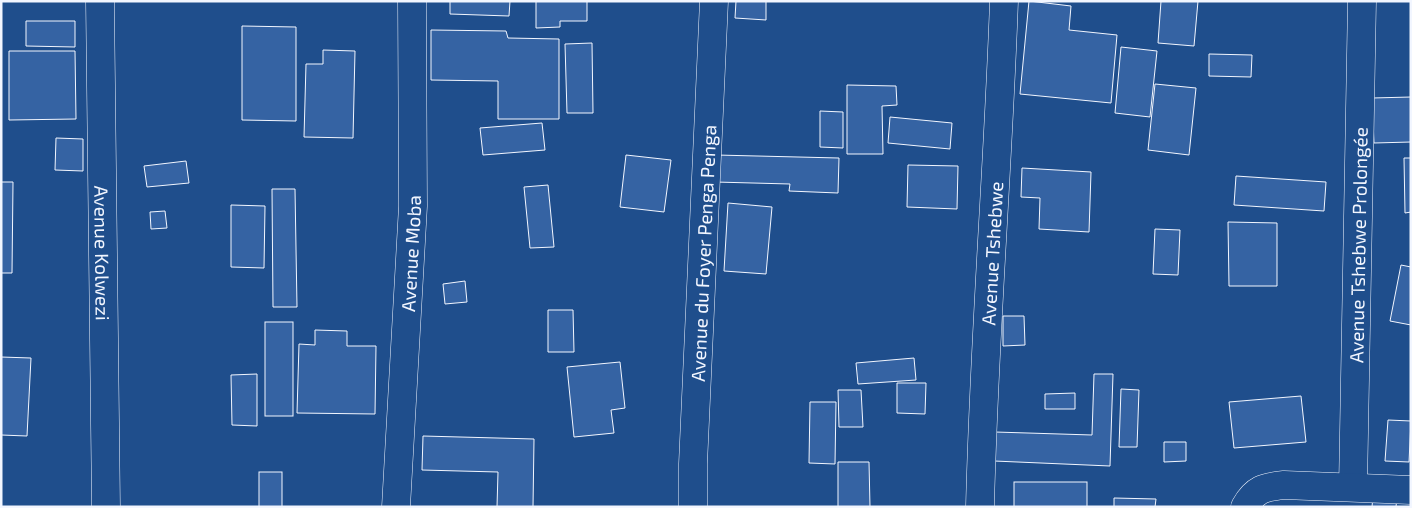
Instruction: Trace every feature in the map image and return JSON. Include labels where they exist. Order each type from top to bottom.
[{"type":"street","name":"Avenue Kolwezi","points":[[100,1],[106,507]]},
{"type":"street","name":"Avenue Moba","points":[[396,507],[413,206],[412,1]]},
{"type":"street","name":"Avenue du Foyer Penga Penga","points":[[694,507],[693,464],[714,1]]},
{"type":"street","name":"Avenue Tshebwe","points":[[980,507],[982,424],[1004,1]]},
{"type":"street","name":"Avenue Tshebwe Prolongée","points":[[1353,487],[1362,1]]},
{"type":"street","points":[[1245,507],[1255,492],[1267,486],[1411,490]]},
{"type":"building","points":[[450,1],[510,1],[509,16],[450,14]]},
{"type":"building","points":[[536,1],[587,1],[587,21],[560,21],[560,27],[536,28]]},
{"type":"building","points":[[736,1],[766,1],[766,20],[735,18]]},
{"type":"building","points":[[1029,1],[1071,6],[1069,30],[1117,35],[1111,103],[1020,94]]},
{"type":"building","points":[[1161,1],[1198,1],[1194,46],[1158,43]]},
{"type":"building","points":[[26,21],[75,21],[75,47],[26,46]]},
{"type":"building","points":[[242,26],[296,27],[296,121],[242,120]]},
{"type":"building","points":[[431,30],[506,31],[508,38],[559,39],[559,119],[498,119],[498,81],[431,80]]},
{"type":"building","points":[[592,43],[593,113],[567,113],[565,44]]},
{"type":"building","points":[[1121,47],[1157,51],[1150,117],[1115,113]]},
{"type":"building","points":[[323,50],[355,51],[353,138],[304,137],[306,64],[323,64]]},
{"type":"building","points":[[9,51],[75,51],[76,119],[9,120]]},
{"type":"building","points":[[1209,54],[1252,55],[1251,77],[1209,76]]},
{"type":"building","points":[[1155,84],[1196,88],[1189,155],[1148,150]]},
{"type":"building","points":[[847,85],[896,86],[897,105],[882,106],[883,154],[847,154]]},
{"type":"building","points":[[1411,97],[1411,142],[1374,143],[1372,98]]},
{"type":"building","points":[[820,111],[843,112],[843,148],[820,147]]},
{"type":"building","points":[[890,117],[952,123],[950,149],[888,143]]},
{"type":"building","points":[[542,123],[545,150],[483,155],[480,128]]},
{"type":"building","points":[[56,138],[83,139],[83,171],[55,170]]},
{"type":"building","points":[[626,155],[671,160],[664,212],[620,207]]},
{"type":"building","points":[[716,155],[839,158],[838,193],[789,191],[790,184],[715,182]]},
{"type":"building","points":[[1404,158],[1411,158],[1411,212],[1405,213]]},
{"type":"building","points":[[186,161],[189,183],[147,187],[144,166]]},
{"type":"building","points":[[908,165],[958,166],[957,209],[907,207]]},
{"type":"building","points":[[1022,168],[1091,172],[1089,232],[1039,229],[1040,198],[1021,197]]},
{"type":"building","points":[[1236,176],[1326,182],[1324,211],[1234,205]]},
{"type":"building","points":[[1,182],[13,182],[12,273],[1,273]]},
{"type":"building","points":[[548,185],[554,247],[530,248],[524,187]]},
{"type":"building","points":[[272,189],[295,189],[297,307],[273,307]]},
{"type":"building","points":[[728,203],[772,207],[766,274],[724,271]]},
{"type":"building","points":[[231,205],[265,206],[264,268],[231,267]]},
{"type":"building","points":[[165,211],[167,228],[151,229],[150,212]]},
{"type":"building","points":[[1228,222],[1277,223],[1277,286],[1229,286]]},
{"type":"building","points":[[1155,229],[1180,230],[1178,275],[1153,274]]},
{"type":"building","points":[[1401,265],[1411,267],[1411,325],[1390,321]]},
{"type":"building","points":[[465,281],[467,302],[445,304],[443,284]]},
{"type":"building","points":[[548,310],[573,310],[574,352],[548,352]]},
{"type":"building","points":[[1003,316],[1024,316],[1025,345],[1003,346]]},
{"type":"building","points":[[265,322],[293,322],[293,416],[265,416]]},
{"type":"building","points":[[315,330],[347,331],[347,346],[376,346],[375,414],[297,413],[299,344],[315,345]]},
{"type":"building","points":[[1,357],[31,358],[27,436],[1,435]]},
{"type":"building","points":[[914,358],[916,380],[858,384],[856,363]]},
{"type":"building","points":[[620,362],[625,408],[611,410],[614,433],[574,437],[567,367]]},
{"type":"building","points":[[257,374],[257,426],[232,425],[231,375]]},
{"type":"building","points":[[1094,374],[1113,374],[1110,466],[994,461],[995,432],[1092,435]]},
{"type":"building","points":[[897,383],[926,383],[925,414],[897,413]]},
{"type":"building","points":[[1121,389],[1139,390],[1137,447],[1119,447]]},
{"type":"building","points":[[838,390],[861,390],[863,427],[839,427]]},
{"type":"building","points":[[1075,393],[1075,409],[1045,409],[1045,394]]},
{"type":"building","points":[[1301,396],[1306,442],[1234,448],[1229,402]]},
{"type":"building","points":[[810,402],[836,402],[835,464],[809,463]]},
{"type":"building","points":[[1388,420],[1411,421],[1409,462],[1385,461]]},
{"type":"building","points":[[423,436],[534,439],[533,507],[497,507],[498,472],[422,470]]},
{"type":"building","points":[[1164,442],[1186,442],[1186,461],[1164,462]]},
{"type":"building","points":[[838,462],[869,462],[870,507],[838,507]]},
{"type":"building","points":[[259,472],[282,472],[282,507],[259,507]]},
{"type":"building","points":[[1014,482],[1087,482],[1087,507],[1014,507]]},
{"type":"building","points":[[1373,495],[1397,496],[1396,507],[1372,507]]},
{"type":"building","points":[[1114,498],[1156,499],[1155,507],[1114,507]]}]
